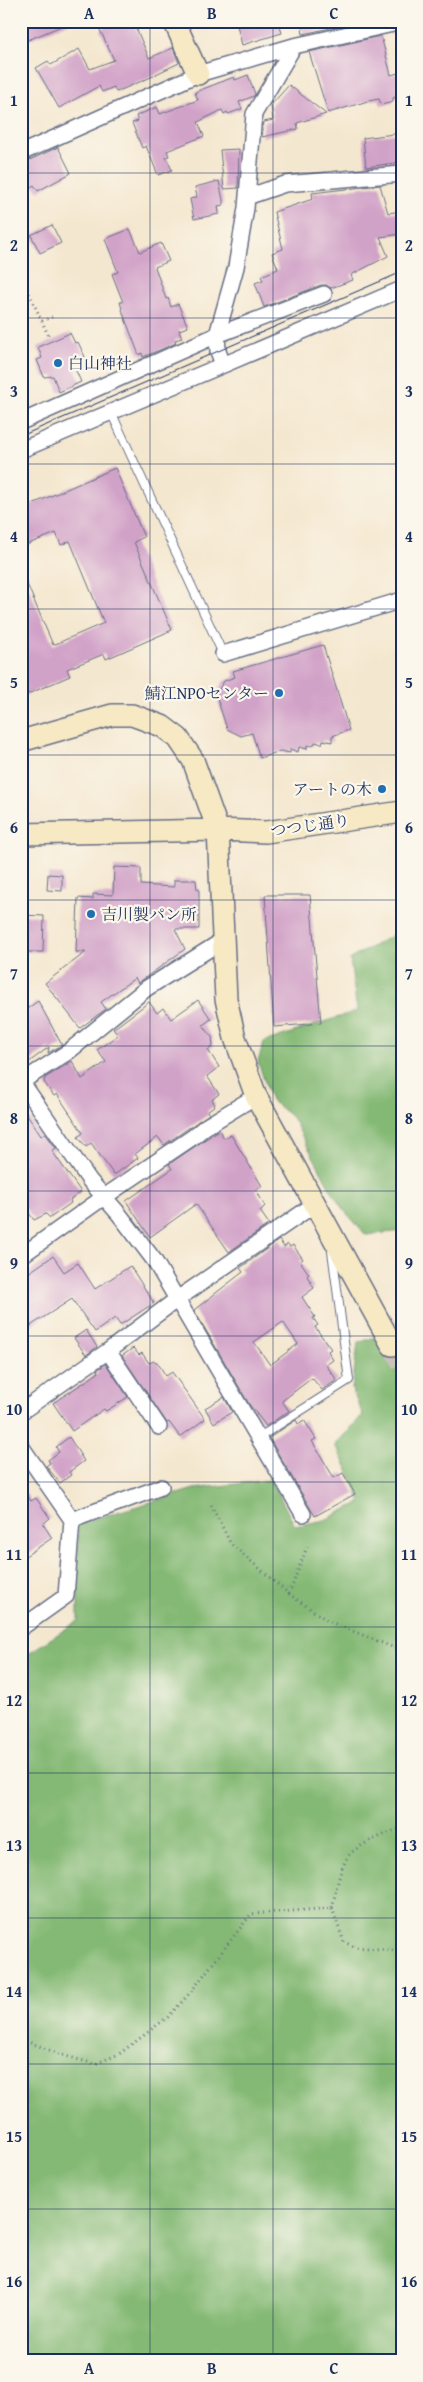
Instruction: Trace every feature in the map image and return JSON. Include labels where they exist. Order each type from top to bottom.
[{"type":"street","points":[[174,21],[198,74]]},
{"type":"street","points":[[21,153],[198,74],[294,46],[402,22]]},
{"type":"street","points":[[223,365],[218,351],[217,335],[236,267],[247,197],[254,114],[294,46]]},
{"type":"street","points":[[247,197],[285,184],[402,174]]},
{"type":"street","points":[[21,450],[402,289]]},
{"type":"street","points":[[21,422],[217,335],[324,294]]},
{"type":"street","points":[[222,654],[402,600]]},
{"type":"street","points":[[21,741],[112,715],[132,715],[148,719],[162,726],[178,738],[193,760],[218,830],[226,999],[235,1038],[256,1096],[392,1345]]},
{"type":"street","name":"つつじ通り","points":[[21,834],[218,830],[266,832],[402,812]]},
{"type":"street","points":[[222,941],[147,988],[68,1052],[21,1081],[90,1181],[146,1248],[303,1514]]},
{"type":"street","points":[[21,1256],[193,1137],[205,1126],[256,1096]]},
{"type":"street","points":[[21,1412],[108,1351],[176,1300],[315,1204]]},
{"type":"street","points":[[108,1351],[159,1427]]},
{"type":"street","points":[[21,1446],[72,1520],[66,1596],[21,1628]]},
{"type":"street","points":[[72,1520],[161,1487]]},
{"type":"lane","points":[[112,412],[222,654]]},
{"type":"lane","points":[[258,1438],[349,1380],[329,1229]]},
{"type":"path","points":[[21,275],[50,337]]},
{"type":"path","points":[[42,322],[52,317]]},
{"type":"path","points":[[211,1505],[231,1544],[289,1594],[328,1621],[402,1651]]},
{"type":"path","points":[[289,1594],[308,1544]]},
{"type":"path","points":[[402,1827],[374,1839],[350,1855],[340,1875],[332,1908],[344,1942],[355,1947],[402,1951]]},
{"type":"path","points":[[21,2039],[62,2056],[95,2064],[119,2054],[168,2017],[190,1993],[251,1914],[332,1908]]},
{"type":"green space","points":[[402,930],[402,1231],[366,1235],[343,1209],[292,1117],[271,1100],[258,1062],[264,1042],[357,1011],[350,959]]},
{"type":"green space","points":[[402,1325],[402,2361],[21,2361],[21,1658],[78,1621],[78,1524],[194,1489],[271,1480],[295,1526],[325,1520],[361,1502],[349,1472],[335,1445],[363,1415],[352,1389],[358,1343],[398,1329]]},
{"type":"building","points":[[21,21],[73,21],[21,43]]},
{"type":"building","points":[[114,21],[133,21],[149,58],[173,48],[179,63],[116,92],[114,87],[102,92],[99,86],[59,108],[36,68],[48,61],[51,65],[79,49],[90,69],[114,60],[100,30]]},
{"type":"building","points":[[236,21],[278,21],[282,33],[242,45]]},
{"type":"building","points":[[317,21],[362,21],[303,34],[302,29]]},
{"type":"building","points":[[381,36],[391,75],[402,72],[402,95],[393,98],[393,102],[381,105],[379,99],[328,113],[309,52]]},
{"type":"building","points":[[248,75],[255,94],[254,96],[239,102],[242,109],[228,114],[227,112],[224,114],[222,110],[198,122],[204,136],[167,151],[169,156],[166,157],[172,170],[158,175],[146,146],[142,148],[132,123],[138,121],[136,116],[157,107],[160,114],[198,100],[195,92],[234,77],[235,80]]},
{"type":"building","points":[[289,85],[326,114],[297,123],[298,129],[262,137],[264,122],[273,120],[271,105]]},
{"type":"building","points":[[402,133],[402,162],[366,167],[363,138]]},
{"type":"building","points":[[58,147],[71,173],[38,191],[34,185],[21,194],[21,164]]},
{"type":"building","points":[[239,149],[238,188],[224,189],[220,150]]},
{"type":"building","points":[[219,181],[223,205],[218,206],[219,214],[194,219],[190,199],[197,197],[195,187]]},
{"type":"building","points":[[380,185],[388,213],[402,211],[402,234],[380,237],[388,256],[351,275],[353,280],[331,288],[321,285],[264,307],[255,283],[263,280],[261,276],[278,269],[272,253],[283,249],[274,212],[313,199],[312,193]]},
{"type":"building","points":[[52,225],[61,243],[40,253],[31,235]]},
{"type":"building","points":[[130,229],[140,252],[161,243],[169,261],[155,267],[166,299],[168,298],[171,307],[178,304],[188,327],[179,330],[182,338],[175,340],[176,343],[143,357],[142,353],[139,355],[124,316],[120,302],[123,302],[112,274],[118,272],[105,239]]},
{"type":"building","name":"白山神社","points":[[70,333],[75,343],[78,342],[85,357],[82,358],[83,361],[73,364],[81,382],[59,392],[53,376],[44,377],[37,360],[42,358],[38,347]]},
{"type":"building","points":[[115,468],[144,537],[134,542],[172,630],[106,659],[104,654],[67,669],[70,676],[21,697],[21,570],[53,645],[104,623],[70,541],[61,545],[56,533],[21,547],[21,509]]},
{"type":"building","points":[[323,645],[349,730],[332,736],[332,742],[323,740],[322,744],[315,742],[313,746],[307,745],[307,749],[299,747],[298,752],[290,749],[290,753],[280,751],[260,758],[252,733],[241,736],[227,729],[216,695],[224,681],[235,677],[233,671]]},
{"type":"building","points":[[114,867],[141,868],[141,885],[174,887],[174,880],[196,880],[197,889],[199,889],[199,929],[175,929],[185,949],[138,983],[135,978],[101,1002],[106,1009],[80,1028],[45,983],[86,952],[76,952],[78,898],[93,899],[93,894],[113,895]]},
{"type":"building","points":[[48,874],[62,875],[62,891],[47,890]]},
{"type":"building","points":[[265,895],[310,895],[321,1023],[274,1027]]},
{"type":"building","points":[[21,915],[44,916],[43,952],[25,952],[21,947]]},
{"type":"building","points":[[198,1000],[211,1019],[203,1025],[212,1037],[213,1046],[208,1050],[219,1067],[207,1076],[219,1094],[212,1099],[215,1105],[207,1111],[209,1114],[164,1145],[158,1137],[135,1154],[138,1158],[114,1175],[91,1143],[86,1147],[78,1137],[83,1133],[57,1094],[54,1096],[44,1082],[45,1078],[72,1061],[82,1079],[106,1062],[97,1050],[118,1035],[113,1029],[149,1002],[157,1013],[163,1008],[171,1019]]},
{"type":"building","points":[[38,1001],[62,1045],[48,1053],[49,1047],[29,1062],[21,1052],[21,1013]]},
{"type":"building","points":[[21,1106],[41,1136],[45,1133],[56,1148],[52,1151],[81,1192],[70,1200],[71,1203],[50,1218],[46,1214],[34,1220],[21,1202]]},
{"type":"building","points":[[219,1130],[224,1138],[231,1135],[262,1186],[256,1190],[265,1206],[260,1211],[269,1224],[229,1252],[196,1204],[150,1237],[126,1201],[172,1169],[169,1164]]},
{"type":"building","points":[[279,1240],[284,1247],[288,1244],[290,1247],[293,1245],[303,1259],[300,1261],[309,1274],[307,1276],[314,1288],[302,1297],[315,1317],[313,1318],[318,1325],[315,1327],[331,1349],[328,1351],[333,1360],[326,1365],[337,1380],[322,1390],[312,1378],[282,1401],[289,1411],[266,1426],[249,1404],[194,1310],[243,1272],[240,1268]],"holes":[[[283,1322],[298,1344],[270,1365],[254,1342]]]},
{"type":"building","points":[[53,1256],[64,1272],[78,1263],[95,1289],[130,1266],[154,1303],[120,1325],[115,1318],[95,1332],[72,1299],[21,1332],[21,1278]]},
{"type":"building","points":[[86,1330],[97,1347],[86,1355],[74,1338]]},
{"type":"building","points":[[133,1348],[139,1355],[142,1353],[149,1363],[157,1362],[166,1376],[172,1372],[205,1419],[180,1437],[169,1422],[167,1423],[122,1356]]},
{"type":"building","points":[[106,1364],[128,1397],[106,1411],[104,1409],[72,1431],[53,1403],[98,1373],[97,1370]]},
{"type":"building","points":[[224,1397],[232,1412],[214,1423],[205,1408]]},
{"type":"building","points":[[296,1420],[298,1424],[304,1420],[316,1439],[312,1441],[334,1478],[343,1473],[355,1494],[315,1516],[269,1438]]},
{"type":"building","points":[[69,1437],[84,1461],[69,1472],[71,1475],[60,1483],[46,1466],[50,1463],[48,1460],[59,1452],[56,1447]]},
{"type":"building","points":[[21,1486],[31,1501],[36,1498],[50,1518],[43,1524],[52,1538],[21,1559]]},
{"type":"tunnel","points":[[392,1345],[402,1363]]},
{"type":"tram line","points":[[21,436],[402,272]]},
{"type":"place","name":"白山神社","points":[[58,363]]},
{"type":"place","name":"鯖江NPOセンター","points":[[279,693]]},
{"type":"place","name":"アートの木","points":[[382,789]]},
{"type":"place","name":"吉川製パン所","points":[[91,914]]}]
